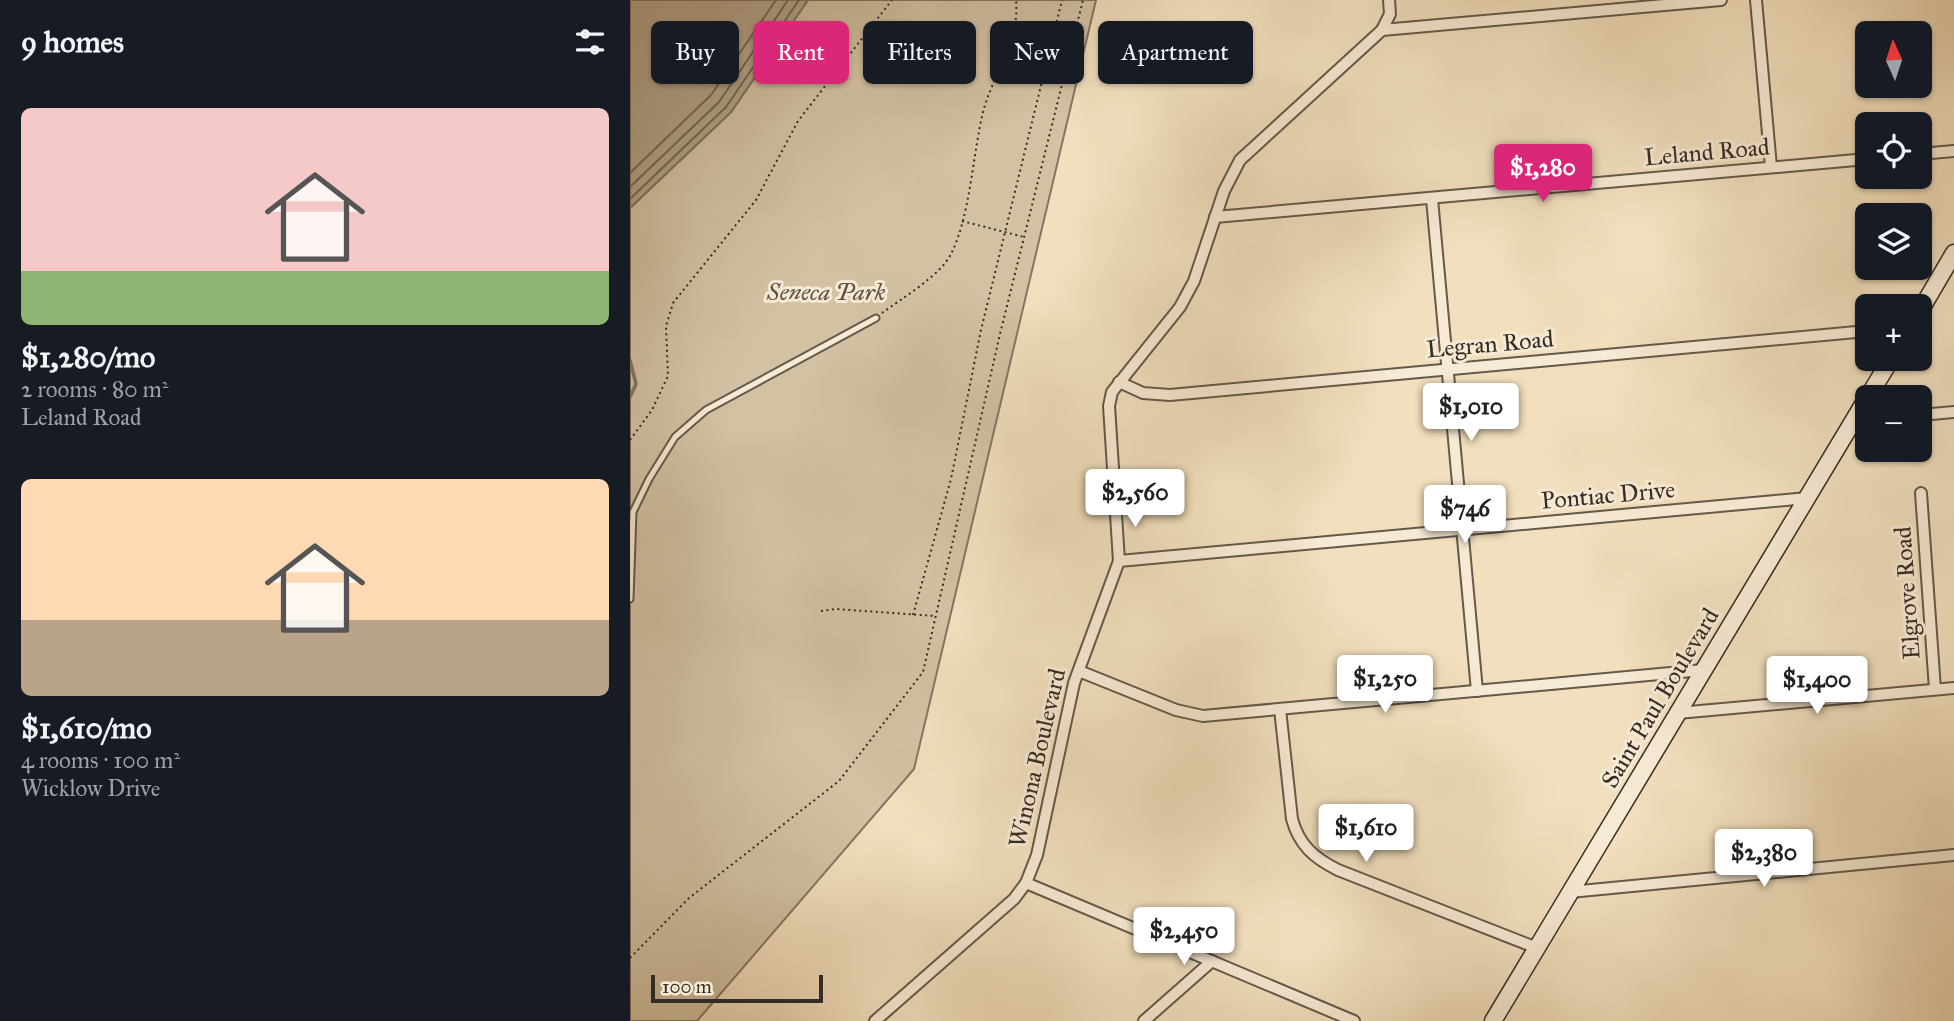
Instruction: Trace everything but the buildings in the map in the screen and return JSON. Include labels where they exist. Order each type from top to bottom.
[{"type":"main road","points":[[1930,294],[1954,253]]},
{"type":"main road","name":"Saint Paul Boulevard","points":[[1493,1021],[1807,498],[1855,427]]},
{"type":"street","points":[[1382,30],[1390,14],[1389,0]]},
{"type":"street","points":[[1382,30],[1721,0]]},
{"type":"street","points":[[1756,0],[1771,167]]},
{"type":"street","name":"Winona Boulevard","points":[[875,1021],[1014,900],[1026,883],[1037,855],[1079,671],[1119,561],[1109,406],[1119,382],[1180,307],[1194,281],[1231,174],[1245,154],[1382,30]]},
{"type":"street","points":[[1932,153],[1954,151]]},
{"type":"street","name":"Leland Road","points":[[1215,218],[1855,160]]},
{"type":"street","points":[[1432,198],[1477,691]]},
{"type":"street","name":"Legran Road","points":[[1119,382],[1143,393],[1170,395],[1855,332]]},
{"type":"street","points":[[1932,414],[1954,412]]},
{"type":"street","name":"Elgrove Road","points":[[1921,493],[1935,689]]},
{"type":"street","name":"Pontiac Drive","points":[[1119,561],[1807,498]]},
{"type":"street","points":[[1079,671],[1189,714],[1217,715],[1703,670]]},
{"type":"street","points":[[1678,713],[1954,688]]},
{"type":"street","points":[[1280,709],[1292,819],[1296,833],[1312,855],[1338,870],[1537,948]]},
{"type":"street","points":[[1570,892],[1954,855]]},
{"type":"street","points":[[1026,883],[1354,1021]]},
{"type":"street","points":[[1144,1021],[1212,961]]},
{"type":"lane","points":[[630,599],[633,512],[649,479],[675,437],[706,410],[876,318]]},
{"type":"path","points":[[630,440],[652,410],[668,376],[666,326],[673,303],[756,200],[798,121],[892,0]]},
{"type":"path","points":[[876,318],[925,281],[951,255],[984,111],[1013,35],[1017,16],[1016,0]]},
{"type":"path","points":[[913,615],[951,479],[1005,232],[1062,0]]},
{"type":"path","points":[[630,958],[689,898],[839,781],[923,673],[1024,237],[1083,0]]},
{"type":"path","points":[[961,220],[1024,237]]},
{"type":"path","points":[[821,611],[836,609],[936,616]]},
{"type":"green space","name":"Seneca Park","points":[[808,0],[1096,0],[1084,51],[1084,21],[990,21],[990,84],[1076,84],[914,769],[697,1021],[630,1021],[630,208],[731,112],[753,80],[753,84],[849,84],[849,21],[794,21]]},
{"type":"water","points":[[630,0],[808,0],[794,21],[753,21],[753,80],[731,112],[630,208]]},
{"type":"waterway","points":[[630,360],[636,384],[630,397]]}]
